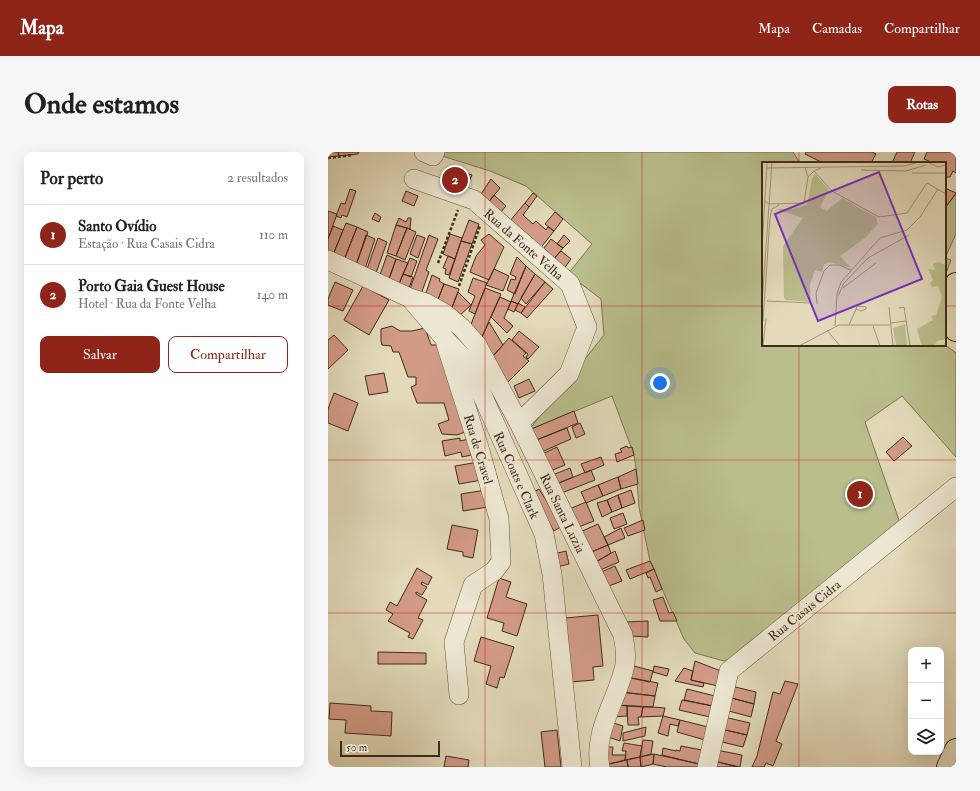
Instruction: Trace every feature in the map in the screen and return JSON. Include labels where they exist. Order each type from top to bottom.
[{"type":"main road","points":[[956,284],[948,308],[951,324],[956,330]]},
{"type":"main road","points":[[948,767],[956,750]]},
{"type":"street","points":[[424,152],[433,156],[435,152]]},
{"type":"street","name":"Rua da Fonte Velha","points":[[414,179],[474,200],[570,284],[587,327],[569,374],[519,423]]},
{"type":"street","name":"Rua Coats e Clark","points":[[328,260],[410,298],[468,363],[544,534],[552,574],[572,767]]},
{"type":"street","name":"Rua Santa Luzia","points":[[410,298],[426,303],[444,313],[467,334],[477,346],[519,423],[623,635],[626,654],[624,669],[602,730],[598,760],[600,767]]},
{"type":"street","name":"Rua de Cravel","points":[[445,339],[480,451],[499,519],[501,562],[494,571],[473,585],[454,642],[458,695]]},
{"type":"street","name":"Rua Casais Cidra","points":[[707,767],[729,671],[956,488]]},
{"type":"path","points":[[328,158],[354,156]]},
{"type":"path","points":[[438,263],[463,196]]},
{"type":"path","points":[[459,286],[486,210]]},
{"type":"green space","points":[[440,152],[793,152],[799,162],[762,162],[762,346],[946,346],[956,353],[956,457],[902,396],[865,422],[901,526],[729,659],[724,661],[695,653],[684,639],[650,561],[639,507],[634,455],[612,396],[529,430],[604,335],[601,299],[568,274],[592,244],[526,186],[490,171],[439,155]]},
{"type":"green space","points":[[956,194],[956,234],[946,256],[946,207]]},
{"type":"green space","points":[[946,258],[951,260],[946,273]]},
{"type":"building","points":[[328,152],[338,152],[339,156],[328,157]]},
{"type":"building","points":[[338,152],[359,152],[358,154],[339,156]]},
{"type":"building","points":[[806,152],[872,152],[876,154],[872,162],[821,162],[805,154]]},
{"type":"building","points":[[897,152],[915,152],[910,162],[892,162]]},
{"type":"building","points":[[927,152],[956,152],[956,173],[953,171],[950,177],[946,177],[946,162],[931,162],[924,159]]},
{"type":"building","points":[[448,167],[472,175],[465,191],[442,182]]},
{"type":"building","points":[[491,179],[500,188],[487,204],[479,197]]},
{"type":"building","points":[[946,188],[956,193],[946,207]]},
{"type":"building","points":[[350,189],[356,191],[347,217],[342,215],[341,218],[336,216],[341,203],[345,204]]},
{"type":"building","points":[[406,191],[418,196],[414,206],[402,201]]},
{"type":"building","points":[[533,193],[537,196],[529,207],[525,203]]},
{"type":"building","points":[[494,195],[506,206],[499,214],[487,204]]},
{"type":"building","points":[[525,203],[529,207],[523,215],[533,224],[536,221],[546,230],[548,227],[554,231],[539,250],[509,222]]},
{"type":"building","points":[[328,211],[337,214],[328,239]]},
{"type":"building","points":[[555,212],[563,219],[554,231],[545,224]]},
{"type":"building","points":[[375,213],[381,217],[379,222],[372,219]]},
{"type":"building","points":[[399,218],[406,222],[408,218],[411,218],[410,229],[396,225]]},
{"type":"building","points":[[469,220],[479,224],[472,244],[461,241]]},
{"type":"building","points":[[346,223],[357,227],[344,260],[333,255]]},
{"type":"building","points":[[396,225],[407,228],[396,256],[387,253]]},
{"type":"building","points":[[333,226],[343,230],[333,255],[328,253],[328,239]]},
{"type":"building","points":[[357,227],[368,232],[356,265],[344,260]]},
{"type":"building","points":[[407,228],[416,232],[405,260],[396,256]]},
{"type":"building","points":[[450,234],[462,238],[455,259],[443,254]]},
{"type":"building","points":[[489,234],[504,247],[489,280],[470,272],[476,256],[485,245],[481,240]]},
{"type":"building","points":[[366,235],[375,239],[365,269],[356,265]]},
{"type":"building","points":[[417,235],[425,238],[418,258],[410,254]]},
{"type":"building","points":[[429,235],[438,239],[426,270],[429,272],[421,294],[410,289]]},
{"type":"building","points":[[564,235],[570,241],[563,248],[557,244]]},
{"type":"building","points":[[378,238],[387,242],[376,273],[367,269]]},
{"type":"building","points":[[551,239],[563,248],[552,261],[541,252]]},
{"type":"building","points":[[461,241],[472,244],[458,282],[449,278]]},
{"type":"building","points":[[561,251],[571,259],[563,270],[552,261]]},
{"type":"building","points":[[387,255],[396,259],[389,279],[380,275]]},
{"type":"building","points":[[448,256],[455,259],[449,275],[445,274],[446,269],[443,268]]},
{"type":"building","points":[[517,257],[526,266],[515,294],[507,290],[511,279],[515,280],[516,277],[510,274]]},
{"type":"building","points":[[410,258],[417,261],[411,277],[403,274]]},
{"type":"building","points":[[396,259],[408,263],[399,284],[389,279]]},
{"type":"building","points":[[526,266],[535,274],[518,304],[511,301]]},
{"type":"building","points":[[494,269],[509,276],[503,291],[486,285]]},
{"type":"building","points":[[403,274],[413,277],[409,288],[399,284]]},
{"type":"building","points":[[535,274],[545,282],[526,304],[521,298]]},
{"type":"building","points":[[432,275],[440,279],[439,281],[444,284],[437,302],[425,296]]},
{"type":"building","points":[[473,278],[487,283],[475,314],[469,311],[475,296],[468,292]]},
{"type":"building","points":[[335,282],[353,290],[343,311],[328,305],[328,299]]},
{"type":"building","points":[[545,282],[553,289],[527,318],[521,313]]},
{"type":"building","points":[[444,284],[459,289],[451,310],[437,302]]},
{"type":"building","points":[[363,286],[389,300],[369,335],[344,320]]},
{"type":"building","points":[[485,288],[501,294],[480,341],[470,327]]},
{"type":"building","points":[[458,292],[471,305],[458,317],[451,310]]},
{"type":"building","points":[[500,297],[511,302],[504,318],[513,326],[507,333],[491,317]]},
{"type":"building","points":[[511,301],[518,304],[514,312],[508,309]]},
{"type":"building","points":[[518,303],[525,307],[521,313],[515,310]]},
{"type":"building","points":[[489,322],[503,345],[492,357],[480,341]]},
{"type":"building","points":[[392,326],[400,331],[412,331],[425,328],[431,345],[440,345],[468,431],[457,435],[442,434],[438,424],[449,420],[444,403],[417,403],[411,387],[416,385],[416,377],[408,377],[399,352],[393,352],[391,346],[382,345],[381,329]]},
{"type":"building","points":[[519,331],[539,347],[528,359],[526,357],[528,354],[512,340]]},
{"type":"building","points":[[334,335],[348,350],[328,369],[328,340]]},
{"type":"building","points":[[509,338],[526,353],[523,356],[529,361],[505,385],[492,357]]},
{"type":"building","points":[[384,373],[388,392],[369,395],[365,376]]},
{"type":"building","points":[[529,379],[535,391],[519,398],[514,386]]},
{"type":"building","points":[[334,393],[358,403],[348,431],[328,423],[328,409]]},
{"type":"building","points":[[574,411],[578,423],[534,441],[529,430]]},
{"type":"building","points":[[580,423],[585,434],[576,438],[572,427]]},
{"type":"building","points":[[567,428],[571,439],[539,453],[534,441]]},
{"type":"building","points":[[903,437],[912,446],[894,461],[886,452]]},
{"type":"building","points":[[460,438],[460,441],[473,438],[476,454],[462,457],[461,452],[445,456],[442,441]]},
{"type":"building","points":[[627,446],[628,448],[632,447],[634,455],[617,462],[615,454],[622,452],[620,449]]},
{"type":"building","points":[[557,447],[565,465],[548,472],[540,455]]},
{"type":"building","points":[[601,457],[604,465],[585,473],[581,464]]},
{"type":"building","points":[[479,462],[482,480],[459,484],[455,466]]},
{"type":"building","points":[[570,468],[573,477],[554,485],[550,476]]},
{"type":"building","points":[[636,469],[638,484],[621,489],[618,477]]},
{"type":"building","points":[[591,470],[595,480],[559,494],[554,485]]},
{"type":"building","points":[[618,477],[621,489],[603,496],[598,485]]},
{"type":"building","points":[[598,485],[603,496],[586,503],[581,492]]},
{"type":"building","points":[[539,489],[562,526],[554,531],[531,494]]},
{"type":"building","points":[[486,490],[488,507],[463,511],[461,494]]},
{"type":"building","points":[[631,490],[635,503],[622,508],[618,495]]},
{"type":"building","points":[[618,495],[622,508],[612,512],[607,500]]},
{"type":"building","points":[[607,500],[612,512],[602,517],[597,503]]},
{"type":"building","points":[[586,502],[594,521],[576,528],[567,510]]},
{"type":"building","points":[[623,513],[627,524],[614,529],[610,518]]},
{"type":"building","points":[[643,520],[645,530],[628,536],[624,528]]},
{"type":"building","points":[[598,524],[608,545],[589,553],[578,533]]},
{"type":"building","points":[[452,525],[478,530],[473,558],[463,556],[463,552],[447,549]]},
{"type":"building","points":[[621,528],[625,538],[608,545],[604,537]]},
{"type":"building","points":[[608,545],[611,553],[594,563],[589,553]]},
{"type":"building","points":[[566,551],[569,564],[553,568],[550,555]]},
{"type":"building","points":[[615,551],[619,562],[598,571],[594,563]]},
{"type":"building","points":[[650,561],[654,569],[630,579],[626,570]]},
{"type":"building","points":[[615,566],[622,581],[606,587],[599,573]]},
{"type":"building","points":[[417,568],[432,577],[428,585],[422,582],[421,584],[427,587],[422,595],[416,592],[416,594],[427,600],[418,618],[423,620],[413,639],[408,637],[410,633],[388,621],[393,614],[386,610],[390,602],[397,606]]},
{"type":"building","points":[[654,569],[662,589],[656,592],[650,577],[648,578],[646,573]]},
{"type":"building","points":[[499,578],[511,582],[506,597],[527,604],[517,636],[502,631],[504,623],[487,618]]},
{"type":"building","points":[[663,597],[669,613],[673,612],[677,621],[660,621],[653,600]]},
{"type":"building","points":[[598,615],[603,666],[593,667],[594,680],[571,682],[565,618]]},
{"type":"building","points":[[648,621],[648,637],[630,636],[625,622]]},
{"type":"building","points":[[481,637],[514,647],[504,678],[500,677],[497,688],[486,684],[491,666],[474,661]]},
{"type":"building","points":[[378,652],[426,653],[426,664],[378,664]]},
{"type":"building","points":[[695,661],[721,671],[718,686],[691,680]]},
{"type":"building","points":[[630,665],[653,671],[650,682],[626,677]]},
{"type":"building","points":[[654,666],[669,669],[667,676],[653,672]]},
{"type":"building","points":[[684,668],[693,671],[691,680],[704,683],[703,687],[675,681]]},
{"type":"building","points":[[626,677],[658,683],[655,696],[621,692]]},
{"type":"building","points":[[785,681],[798,684],[776,741],[782,744],[773,766],[766,763],[764,767],[752,767],[757,756],[773,692],[780,694]]},
{"type":"building","points":[[731,686],[756,692],[754,704],[728,697]]},
{"type":"building","points":[[687,689],[715,696],[713,706],[684,700]]},
{"type":"building","points":[[621,692],[655,696],[653,707],[617,705]]},
{"type":"building","points":[[728,697],[754,704],[751,717],[725,710]]},
{"type":"building","points":[[682,700],[713,706],[710,717],[679,710]]},
{"type":"building","points":[[330,703],[371,706],[371,711],[392,712],[391,736],[345,733],[346,720],[329,719]]},
{"type":"building","points":[[617,705],[627,706],[627,716],[612,717]]},
{"type":"building","points":[[627,706],[643,707],[641,717],[638,717],[639,725],[628,725]]},
{"type":"building","points":[[643,707],[665,708],[663,716],[641,717]]},
{"type":"building","points":[[663,716],[680,720],[678,726],[670,724],[668,736],[658,733]]},
{"type":"building","points":[[724,717],[750,723],[747,735],[721,729]]},
{"type":"building","points":[[680,720],[708,727],[705,740],[677,732]]},
{"type":"building","points":[[610,722],[623,726],[620,741],[608,737]]},
{"type":"building","points":[[646,727],[645,736],[623,741],[623,733]]},
{"type":"building","points":[[721,729],[747,735],[743,747],[718,741]]},
{"type":"building","points":[[557,730],[561,767],[545,767],[541,732]]},
{"type":"building","points":[[643,740],[653,741],[651,754],[640,757]]},
{"type":"building","points":[[624,743],[642,746],[640,757],[625,760],[626,751],[622,751]]},
{"type":"building","points":[[681,746],[702,750],[699,764],[662,755],[663,748],[680,751]]},
{"type":"building","points":[[606,747],[613,747],[612,755],[626,755],[625,760],[605,765]]},
{"type":"building","points":[[716,750],[742,755],[740,767],[714,761]]},
{"type":"building","points":[[654,754],[699,764],[698,767],[667,767],[653,764]]},
{"type":"building","points":[[654,754],[653,764],[641,767],[640,757]]},
{"type":"building","points":[[446,756],[469,760],[468,767],[444,767]]},
{"type":"building","points":[[640,757],[641,767],[628,767],[627,760]]},
{"type":"building","points":[[627,760],[628,767],[605,767],[605,765]]},
{"type":"building","points":[[714,761],[737,767],[712,767]]},
{"type":"place","name":"Porto Gaia Guest House","points":[[455,180]]},
{"type":"place","name":"Santo Ovídio","points":[[860,494]]}]
